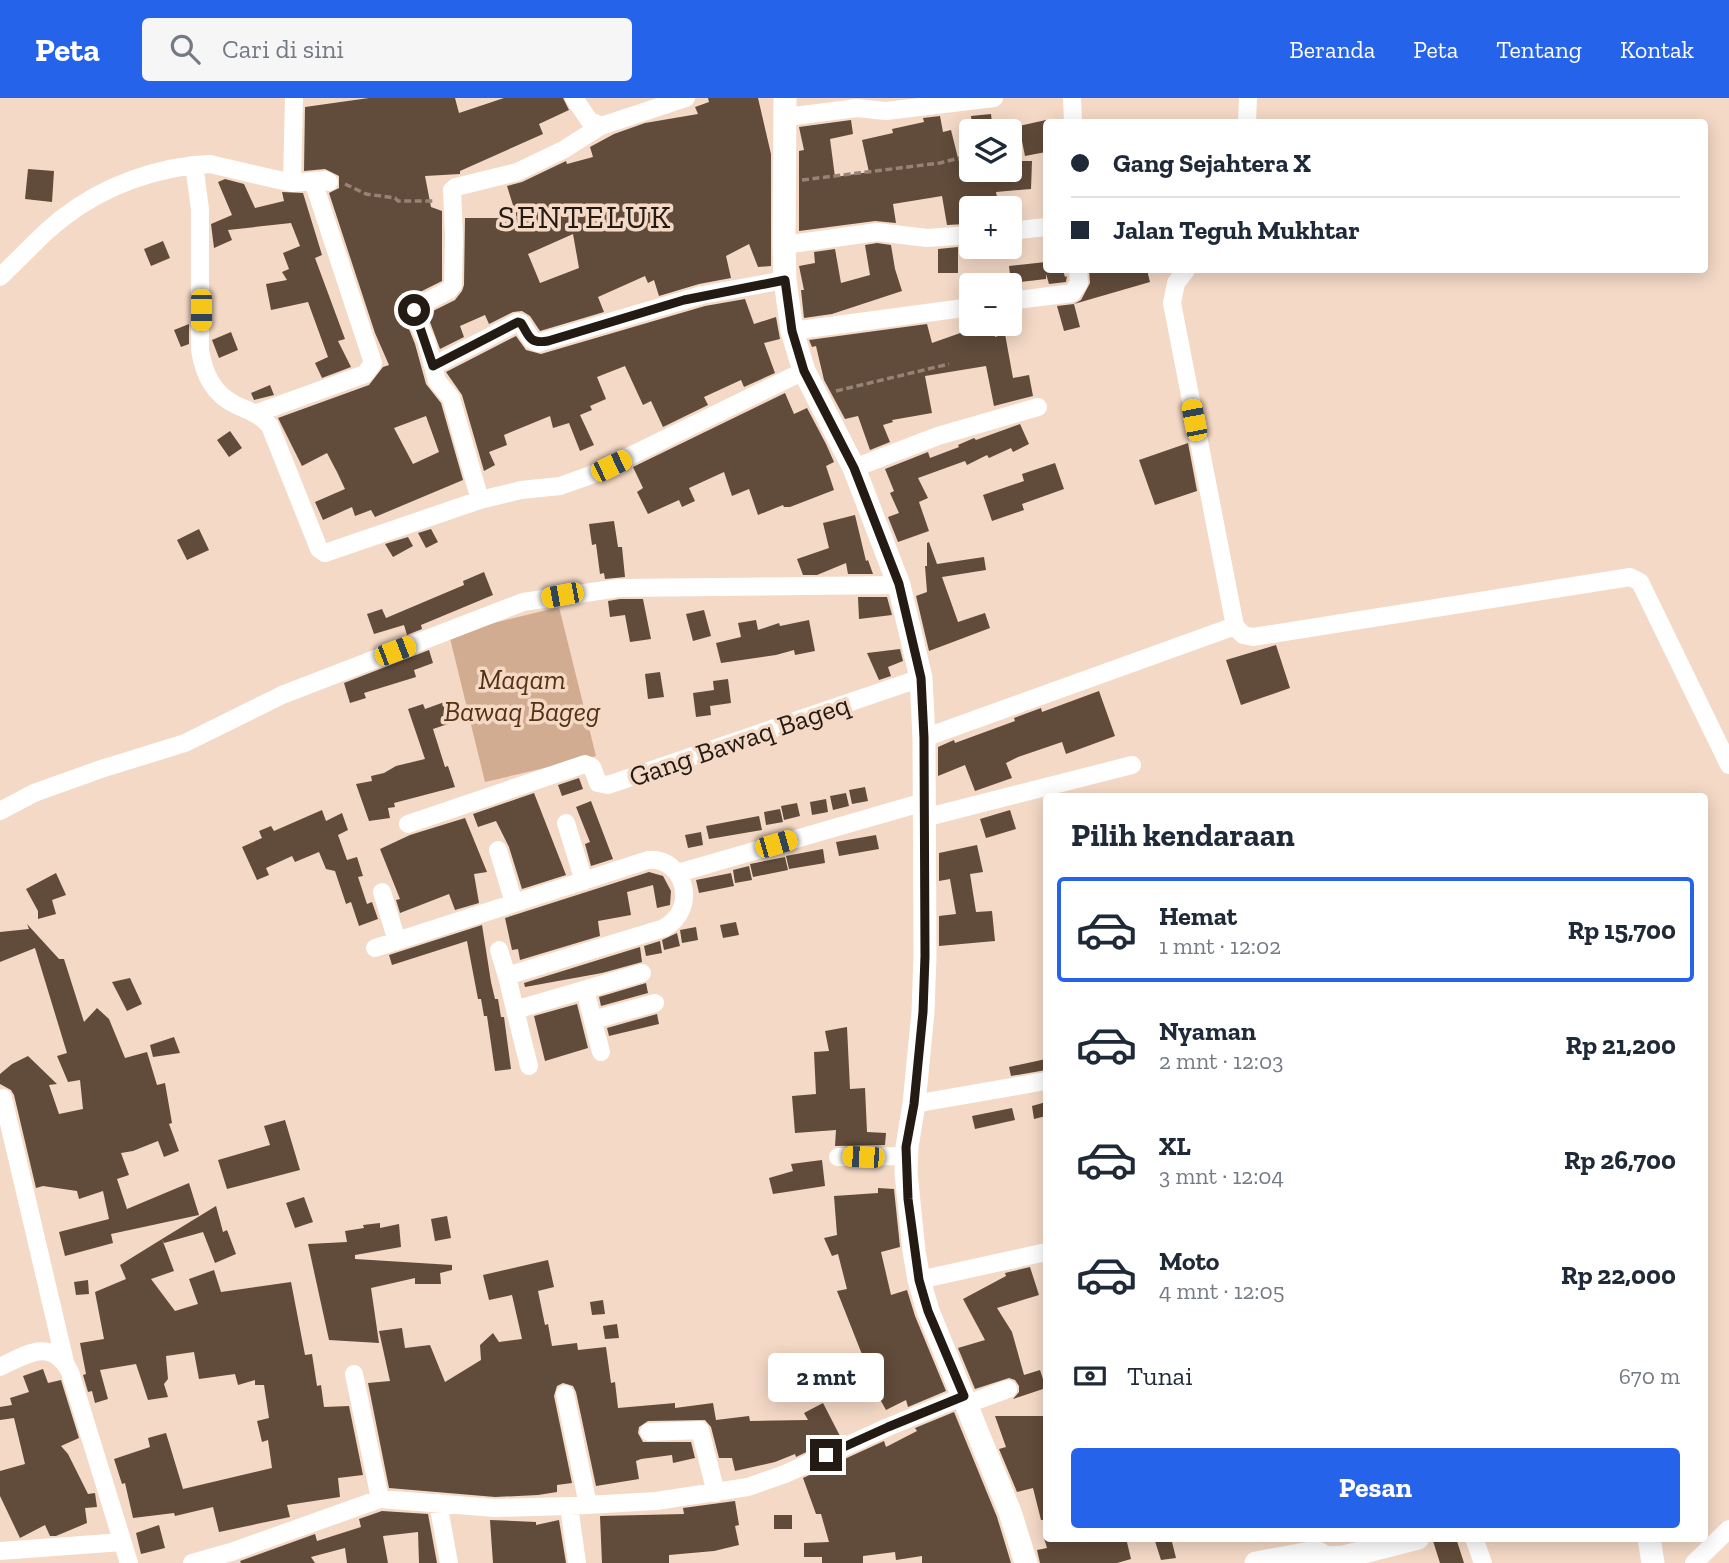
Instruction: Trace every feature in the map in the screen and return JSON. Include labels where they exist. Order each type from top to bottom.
[{"type":"street","points":[[292,183],[294,98]]},
{"type":"street","points":[[574,98],[589,120],[601,126]]},
{"type":"street","points":[[480,500],[451,398],[437,381],[414,310],[452,287],[452,190],[517,172],[563,150],[601,126],[686,98]]},
{"type":"street","points":[[994,98],[896,110],[786,107],[784,245],[785,280],[792,331],[804,371],[854,468],[899,584],[921,678],[925,810],[925,970],[914,1104],[906,1156],[908,1199],[919,1280],[928,1311],[1010,1512],[1026,1563]]},
{"type":"street","points":[[1072,98],[1073,119]]},
{"type":"street","points":[[1247,119],[1248,98]]},
{"type":"street","points":[[0,277],[45,232],[96,196],[153,172],[210,164],[292,183],[321,181],[373,363],[365,374],[257,413]]},
{"type":"street","points":[[194,165],[200,209],[200,350],[203,368],[220,394],[257,413],[270,426],[319,549],[325,553],[480,500],[560,486],[591,475],[804,371]]},
{"type":"street","points":[[1022,230],[1043,228]]},
{"type":"street","points":[[784,245],[877,232],[927,238],[959,236]]},
{"type":"street","points":[[1022,299],[1072,293],[1079,283],[1078,273]]},
{"type":"street","points":[[1184,273],[1177,283],[1172,303],[1235,626],[1243,635],[1254,637],[1630,577],[1640,582],[1729,765]]},
{"type":"street","points":[[433,366],[518,322],[532,340],[538,343],[690,298],[785,280]]},
{"type":"street","points":[[792,331],[959,309]]},
{"type":"street","points":[[854,468],[938,436],[1038,407]]},
{"type":"street","points":[[0,811],[34,793],[185,743],[282,695],[523,602],[619,588],[899,584]]},
{"type":"street","points":[[924,738],[1235,626]]},
{"type":"street","name":"Gang Bawaq Bageq","points":[[408,824],[585,764],[592,766],[598,783],[608,785],[921,678]]},
{"type":"street","points":[[678,873],[925,810],[1132,765]]},
{"type":"street","points":[[566,823],[583,881]]},
{"type":"street","points":[[498,850],[514,903]]},
{"type":"street","points":[[375,948],[656,859],[665,861],[678,873],[685,897],[681,916],[674,923],[507,976]]},
{"type":"street","points":[[382,892],[397,941]]},
{"type":"street","points":[[499,950],[529,1066]]},
{"type":"street","points":[[515,1010],[642,973]]},
{"type":"street","points":[[585,989],[601,1052]]},
{"type":"street","points":[[593,1020],[655,1003]]},
{"type":"street","points":[[914,1104],[1043,1082]]},
{"type":"street","points":[[3,1098],[65,1362]]},
{"type":"street","points":[[838,1157],[906,1156]]},
{"type":"street","points":[[919,1280],[1043,1253]]},
{"type":"street","points":[[0,1367],[38,1351],[58,1355],[65,1362],[71,1372],[129,1563]]},
{"type":"street","points":[[354,1374],[380,1499]]},
{"type":"street","points":[[192,1563],[232,1558],[380,1499],[495,1508],[569,1506],[656,1501],[764,1483],[888,1427],[966,1400],[1008,1390]]},
{"type":"street","points":[[565,1394],[588,1504]]},
{"type":"street","points":[[649,1432],[700,1430],[716,1493]]},
{"type":"street","points":[[438,1503],[449,1563]]},
{"type":"street","points":[[569,1506],[577,1563]]},
{"type":"street","points":[[1694,1563],[1729,1529]]},
{"type":"street","points":[[0,1551],[122,1542]]},
{"type":"street","points":[[1256,1563],[1315,1552],[1327,1561],[1402,1542]]},
{"type":"street","points":[[1475,1542],[1483,1563]]},
{"type":"street","points":[[1650,1542],[1654,1563]]},
{"type":"path","points":[[786,182],[940,163],[959,158]]},
{"type":"path","points":[[321,181],[344,184],[366,194],[395,198],[398,201],[453,201]]},
{"type":"path","points":[[817,396],[949,364]]},
{"type":"green space","name":"Maqam Bawaq Bageg","points":[[559,607],[596,756],[485,782],[449,634]]},
{"type":"building","points":[[369,98],[455,98],[459,113],[504,98],[563,98],[569,110],[539,124],[543,134],[460,171],[460,174],[425,176],[431,207],[442,211],[442,281],[412,296],[403,314],[426,384],[441,403],[463,480],[375,517],[371,510],[355,516],[352,507],[323,520],[315,502],[345,489],[327,453],[302,466],[278,418],[369,385],[383,367],[389,365],[375,333],[329,193],[339,188],[339,176],[325,169],[304,171],[305,107]],"holes":[[[426,416],[439,452],[413,464],[394,428]]]},
{"type":"building","points":[[708,98],[758,98],[771,154],[771,266],[758,267],[749,244],[726,256],[731,278],[659,296],[654,280],[648,283],[645,276],[598,297],[604,312],[540,331],[530,316],[522,311],[513,312],[489,324],[485,315],[460,326],[464,337],[440,349],[427,314],[455,300],[462,291],[465,218],[517,218],[507,186],[522,182],[566,161],[567,164],[593,157],[590,147],[614,134],[645,123],[698,114],[695,107],[709,102]],"holes":[[[573,234],[579,268],[540,283],[528,254]]]},
{"type":"building","points":[[991,114],[992,119],[971,119],[971,116]]},
{"type":"building","points":[[940,116],[943,132],[951,130],[959,162],[959,182],[1022,182],[1022,161],[1032,161],[1031,189],[996,192],[997,196],[959,196],[959,224],[947,225],[942,196],[893,204],[896,223],[875,221],[799,231],[799,151],[804,150],[799,127],[851,120],[853,134],[830,139],[835,177],[869,172],[862,140],[893,133],[892,129],[924,122],[923,118]]},
{"type":"building","points":[[1043,121],[1043,153],[1025,156],[1022,125]]},
{"type":"building","points":[[28,169],[54,171],[52,202],[25,199]]},
{"type":"building","points":[[225,179],[244,184],[255,208],[284,201],[282,192],[303,193],[322,255],[315,258],[345,339],[338,341],[351,367],[322,378],[315,363],[328,357],[308,302],[271,310],[266,284],[287,280],[282,272],[289,269],[283,253],[300,246],[291,223],[228,230],[232,240],[214,248],[211,224],[232,215],[218,182]]},
{"type":"building","points":[[163,241],[170,258],[151,266],[144,249]]},
{"type":"building","points":[[865,245],[891,245],[902,291],[832,314],[804,318],[801,290],[804,290],[799,266],[815,263],[814,252],[835,249],[841,283],[870,275]]},
{"type":"building","points":[[958,247],[958,273],[938,273],[938,249]]},
{"type":"building","points":[[1043,262],[1043,273],[1064,273],[1065,277],[1067,276],[1066,282],[1049,284],[1046,274],[1046,279],[1022,282],[1022,273],[1010,273],[1009,266]]},
{"type":"building","points":[[1089,273],[1148,273],[1150,282],[1074,304],[1081,300],[1090,283]]},
{"type":"building","points":[[745,299],[754,324],[776,317],[780,339],[764,343],[775,373],[744,387],[741,380],[704,397],[708,405],[663,427],[651,401],[643,405],[625,366],[597,377],[606,399],[590,406],[592,410],[580,415],[594,445],[580,451],[569,423],[553,428],[550,416],[504,435],[507,445],[489,452],[495,465],[484,471],[462,395],[446,372],[516,336],[526,350],[541,354],[705,306]]},
{"type":"building","points":[[1074,304],[1080,327],[1064,331],[1057,306]]},
{"type":"building","points":[[189,324],[189,344],[181,347],[174,330]]},
{"type":"building","points":[[927,324],[932,343],[959,333],[959,336],[1005,336],[1013,378],[1029,375],[1033,396],[994,406],[986,366],[925,376],[932,413],[892,420],[893,422],[883,425],[890,442],[870,450],[858,416],[845,419],[824,380],[816,346],[812,347],[809,340]]},
{"type":"building","points":[[231,332],[238,350],[219,358],[212,340]]},
{"type":"building","points":[[270,385],[274,395],[254,400],[251,393]]},
{"type":"building","points":[[785,393],[794,414],[807,408],[826,444],[834,462],[826,466],[834,490],[790,507],[783,505],[758,515],[749,489],[732,496],[724,472],[689,488],[695,501],[682,507],[679,500],[648,514],[637,492],[643,488],[633,467]]},
{"type":"building","points":[[1020,424],[1029,444],[1013,452],[1011,448],[989,458],[987,455],[967,465],[965,461],[918,478],[928,498],[919,502],[929,531],[898,542],[888,517],[899,513],[890,493],[894,491],[885,469],[928,452],[930,458],[974,438],[976,440]]},
{"type":"building","points":[[230,431],[242,448],[229,457],[217,440]]},
{"type":"building","points":[[1188,443],[1197,491],[1155,505],[1139,460]]},
{"type":"building","points":[[1055,463],[1064,489],[1022,504],[1024,510],[992,521],[983,495],[1024,481],[1022,474]]},
{"type":"building","points":[[855,515],[866,561],[868,560],[873,574],[848,574],[846,563],[817,575],[803,575],[797,559],[829,548],[823,523]]},
{"type":"building","points":[[614,521],[618,547],[622,547],[625,577],[605,579],[604,573],[600,574],[596,544],[592,545],[589,524]]},
{"type":"building","points":[[199,529],[209,550],[187,560],[177,540]]},
{"type":"building","points":[[431,529],[438,542],[426,548],[418,533]]},
{"type":"building","points":[[408,537],[413,546],[393,557],[385,544]]},
{"type":"building","points":[[929,542],[937,564],[984,557],[986,570],[942,577],[958,622],[985,613],[990,628],[929,651],[916,596],[927,592],[925,566]]},
{"type":"building","points":[[484,572],[493,595],[421,625],[422,629],[407,635],[404,625],[374,634],[367,614],[382,609],[386,618],[464,585],[463,581]]},
{"type":"building","points":[[858,597],[887,597],[892,615],[859,619]]},
{"type":"building","points":[[643,599],[651,639],[630,642],[625,615],[610,617],[608,601]]},
{"type":"building","points":[[704,610],[711,636],[693,641],[686,614]]},
{"type":"building","points":[[756,620],[758,630],[779,623],[780,626],[809,620],[815,651],[795,655],[794,650],[721,663],[716,643],[741,637],[738,623]]},
{"type":"building","points":[[1276,645],[1290,688],[1241,705],[1226,660]]},
{"type":"building","points":[[900,649],[903,661],[888,667],[891,676],[879,680],[867,653]]},
{"type":"building","points":[[429,650],[433,663],[414,670],[416,677],[364,693],[366,698],[350,703],[344,683]]},
{"type":"building","points":[[660,672],[664,697],[648,699],[645,674]]},
{"type":"building","points":[[728,679],[731,703],[710,706],[711,715],[696,717],[693,693],[714,690],[713,681]]},
{"type":"building","points":[[1099,691],[1115,736],[1066,754],[1062,742],[1018,757],[1006,763],[1012,778],[975,791],[965,765],[938,776],[938,747],[1015,721],[1014,718],[1041,708],[1042,712]]},
{"type":"building","points":[[450,700],[457,721],[433,729],[445,767],[448,766],[455,787],[394,803],[395,807],[388,808],[390,818],[369,821],[356,784],[372,781],[371,776],[396,766],[425,759],[408,709],[423,704],[425,709]]},
{"type":"building","points":[[579,778],[583,789],[562,796],[558,785]]},
{"type":"building","points":[[865,787],[868,801],[852,804],[849,790]]},
{"type":"building","points":[[534,793],[566,875],[522,889],[509,847],[496,821],[478,827],[473,814]]},
{"type":"building","points":[[846,793],[849,806],[833,810],[830,796]]},
{"type":"building","points":[[826,799],[828,812],[812,815],[810,802]]},
{"type":"building","points":[[591,801],[613,859],[591,866],[585,844],[590,842],[576,807]]},
{"type":"building","points":[[797,803],[800,816],[784,820],[781,806]]},
{"type":"building","points":[[780,809],[783,822],[766,825],[764,812]]},
{"type":"building","points":[[322,810],[326,821],[342,813],[348,830],[338,835],[347,860],[357,857],[363,876],[358,877],[367,904],[372,902],[378,919],[359,926],[351,902],[346,904],[335,871],[326,869],[319,852],[295,862],[292,856],[266,868],[269,875],[257,880],[242,847],[262,838],[259,831],[271,826],[274,831]]},
{"type":"building","points":[[1010,810],[1016,829],[986,838],[980,819]]},
{"type":"building","points":[[759,816],[762,830],[709,839],[706,826]]},
{"type":"building","points":[[465,818],[487,872],[474,874],[479,903],[455,910],[449,894],[400,913],[396,900],[400,899],[380,849],[410,835]]},
{"type":"building","points":[[701,832],[703,845],[688,848],[685,835]]},
{"type":"building","points":[[876,835],[879,849],[839,856],[836,842]]},
{"type":"building","points":[[977,845],[983,872],[970,874],[976,912],[992,911],[995,941],[939,946],[939,916],[956,914],[950,879],[939,881],[939,853]]},
{"type":"building","points":[[823,849],[825,863],[789,869],[786,856]]},
{"type":"building","points":[[785,857],[788,870],[753,877],[750,864]]},
{"type":"building","points":[[749,866],[752,880],[735,883],[733,870]]},
{"type":"building","points":[[649,872],[663,876],[671,891],[670,905],[657,908],[653,885],[627,892],[631,915],[598,921],[600,936],[520,960],[518,949],[512,950],[505,918]]},
{"type":"building","points":[[56,873],[66,895],[52,900],[56,914],[38,919],[38,911],[26,889]]},
{"type":"building","points":[[731,873],[734,886],[699,893],[696,880]]},
{"type":"building","points":[[736,922],[739,935],[723,938],[720,925]]},
{"type":"building","points":[[27,924],[59,959],[64,959],[84,1022],[97,1008],[109,1019],[125,1058],[147,1052],[157,1085],[165,1083],[172,1123],[169,1124],[179,1151],[164,1157],[158,1141],[121,1153],[129,1175],[117,1179],[127,1209],[189,1183],[199,1215],[111,1234],[113,1243],[65,1256],[59,1232],[109,1219],[103,1191],[79,1199],[77,1191],[43,1186],[36,1188],[14,1095],[0,1084],[0,1074],[28,1056],[57,1084],[49,1085],[59,1114],[83,1109],[80,1080],[68,1082],[57,1056],[67,1053],[35,948],[0,962],[0,932],[29,929]]},
{"type":"building","points":[[482,925],[495,999],[498,999],[501,1017],[504,1017],[511,1069],[495,1071],[487,1016],[484,1016],[481,999],[478,999],[467,941],[392,965],[389,955]]},
{"type":"building","points":[[696,927],[698,940],[682,943],[680,930]]},
{"type":"building","points":[[677,933],[680,946],[664,950],[662,940]]},
{"type":"building","points":[[660,941],[662,953],[646,956],[644,946]]},
{"type":"building","points":[[640,947],[642,962],[602,973],[525,987],[524,983]]},
{"type":"building","points":[[130,978],[142,1004],[127,1011],[112,982]]},
{"type":"building","points":[[646,983],[648,993],[601,1006],[599,997]]},
{"type":"building","points":[[577,1004],[588,1048],[545,1061],[534,1016]]},
{"type":"building","points":[[657,1014],[659,1024],[609,1036],[607,1028]]},
{"type":"building","points":[[847,1027],[850,1089],[865,1088],[867,1132],[886,1133],[885,1145],[835,1146],[836,1130],[795,1133],[792,1096],[816,1094],[814,1052],[829,1051],[825,1031]]},
{"type":"building","points":[[174,1037],[180,1053],[153,1057],[150,1045]]},
{"type":"building","points":[[1043,1060],[1043,1071],[1011,1076],[1009,1067]]},
{"type":"building","points":[[1043,1103],[1043,1117],[1034,1119],[1032,1106]]},
{"type":"building","points":[[1012,1108],[1015,1120],[975,1129],[972,1116]]},
{"type":"building","points":[[285,1120],[300,1170],[227,1189],[218,1160],[270,1145],[264,1126]]},
{"type":"building","points":[[822,1160],[825,1186],[773,1194],[769,1178],[793,1171],[791,1164]]},
{"type":"building","points":[[878,1188],[894,1189],[900,1247],[881,1252],[891,1295],[907,1290],[946,1391],[908,1407],[906,1400],[886,1410],[876,1392],[855,1402],[840,1374],[865,1362],[837,1291],[847,1289],[838,1254],[832,1256],[824,1238],[837,1235],[834,1196],[878,1193]]},
{"type":"building","points":[[304,1197],[313,1222],[295,1228],[286,1203]]},
{"type":"building","points":[[216,1206],[223,1232],[227,1230],[236,1254],[215,1263],[203,1232],[164,1243],[162,1239]]},
{"type":"building","points":[[447,1216],[451,1238],[435,1241],[431,1219]]},
{"type":"building","points":[[380,1223],[380,1228],[399,1224],[401,1247],[355,1255],[355,1259],[452,1265],[452,1270],[440,1273],[441,1284],[415,1284],[415,1278],[371,1288],[379,1343],[329,1340],[308,1244],[347,1242],[345,1231]]},
{"type":"building","points":[[162,1239],[174,1271],[151,1279],[175,1311],[198,1304],[189,1279],[214,1270],[221,1292],[291,1282],[305,1355],[312,1354],[317,1386],[321,1385],[324,1407],[349,1406],[363,1475],[338,1478],[340,1497],[287,1505],[290,1517],[219,1532],[213,1507],[175,1516],[174,1513],[133,1518],[125,1483],[122,1484],[114,1459],[150,1447],[148,1438],[166,1433],[183,1489],[272,1468],[268,1440],[262,1442],[257,1421],[269,1418],[264,1385],[255,1385],[255,1380],[238,1385],[235,1374],[199,1379],[194,1352],[166,1356],[168,1379],[164,1384],[168,1397],[148,1400],[136,1364],[100,1370],[108,1399],[95,1403],[92,1391],[88,1392],[83,1375],[86,1374],[80,1343],[104,1339],[95,1292],[126,1279],[120,1265]]},
{"type":"building","points":[[548,1260],[554,1287],[538,1291],[552,1346],[577,1343],[578,1350],[606,1347],[618,1408],[675,1403],[675,1408],[713,1403],[716,1420],[749,1416],[750,1421],[808,1420],[804,1413],[823,1403],[840,1436],[796,1457],[795,1454],[775,1462],[735,1471],[732,1458],[719,1458],[711,1427],[705,1420],[648,1421],[639,1427],[638,1433],[643,1442],[691,1442],[695,1458],[673,1463],[672,1455],[641,1459],[636,1461],[639,1479],[596,1486],[576,1392],[573,1386],[563,1383],[557,1386],[554,1396],[572,1483],[557,1485],[557,1492],[495,1497],[389,1488],[368,1383],[390,1381],[379,1331],[402,1328],[405,1348],[430,1345],[445,1382],[481,1360],[480,1345],[493,1333],[499,1342],[522,1339],[512,1295],[489,1300],[483,1275]]},
{"type":"building","points":[[1030,1267],[1039,1295],[997,1308],[1012,1332],[1024,1375],[1040,1370],[1043,1379],[1043,1389],[1013,1399],[1019,1392],[1019,1386],[1015,1380],[1009,1378],[975,1389],[958,1348],[985,1340],[963,1299],[1006,1276],[1005,1273]]},
{"type":"building","points":[[88,1280],[89,1294],[76,1295],[74,1282]]},
{"type":"building","points":[[603,1300],[605,1314],[592,1315],[590,1302]]},
{"type":"building","points":[[617,1324],[619,1338],[605,1339],[603,1326]]},
{"type":"building","points":[[43,1369],[48,1383],[61,1380],[79,1438],[61,1446],[68,1454],[88,1494],[95,1493],[97,1507],[85,1508],[87,1523],[56,1536],[50,1536],[45,1525],[20,1538],[0,1496],[0,1471],[25,1464],[14,1418],[0,1420],[0,1407],[12,1405],[10,1398],[29,1392],[23,1376]]},
{"type":"building","points":[[954,1412],[997,1517],[1011,1563],[922,1563],[922,1556],[896,1560],[895,1552],[863,1556],[863,1563],[822,1563],[822,1557],[804,1557],[804,1543],[829,1542],[821,1514],[816,1514],[803,1478],[884,1441],[886,1447],[917,1431],[915,1428]]},
{"type":"building","points":[[995,1416],[1043,1416],[1043,1520],[1033,1488],[1017,1492],[999,1449],[1006,1447]]},
{"type":"building","points":[[735,1501],[739,1525],[735,1526],[739,1545],[714,1551],[669,1555],[669,1563],[602,1563],[600,1516],[684,1514],[683,1508]]},
{"type":"building","points":[[382,1511],[428,1514],[437,1563],[419,1563],[418,1532],[383,1536],[388,1563],[347,1563],[345,1548],[311,1557],[315,1563],[240,1561],[315,1534],[317,1541],[361,1527],[359,1519]]},
{"type":"building","points":[[774,1515],[792,1515],[792,1529],[774,1529]]},
{"type":"building","points":[[490,1520],[536,1522],[536,1525],[559,1520],[566,1563],[493,1563]]},
{"type":"building","points":[[159,1525],[165,1548],[141,1554],[136,1533]]},
{"type":"building","points":[[1045,1542],[1127,1542],[1131,1559],[1117,1563],[1040,1563],[1037,1550],[1047,1548]]},
{"type":"building","points":[[1155,1542],[1172,1542],[1176,1558],[1161,1560]]},
{"type":"building","points":[[1433,1542],[1457,1542],[1464,1563],[1440,1563]]},
{"type":"district","name":"SENTELUK","points":[[585,217]]},
{"type":"route","points":[[414,310],[433,366],[518,322],[532,340],[538,343],[666,304],[729,289],[785,280],[792,331],[804,371],[854,468],[899,584],[921,678],[924,738],[924,984],[914,1104],[906,1147],[908,1199],[919,1280],[928,1311],[964,1396],[826,1455]]}]
